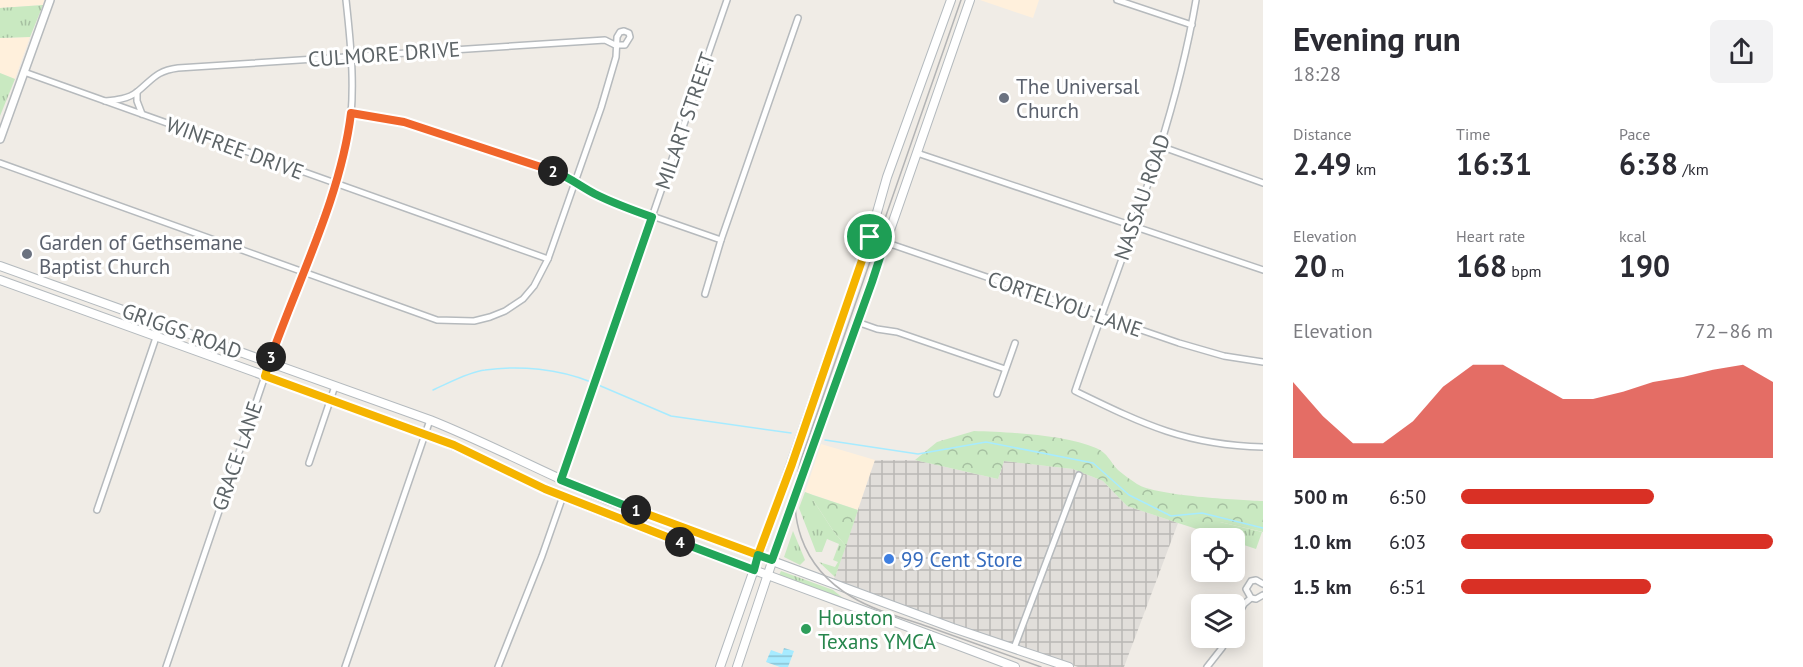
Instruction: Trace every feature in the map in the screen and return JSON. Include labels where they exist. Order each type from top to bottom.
[{"type":"main road","points":[[720,667],[870,237],[887,177],[951,0]]},
{"type":"main road","points":[[724,653],[739,663],[772,560],[970,0]]},
{"type":"main road","name":"GRIGGS ROAD","points":[[0,266],[430,420],[483,442],[561,480],[673,524],[877,601],[1069,667]]},
{"type":"main road","name":"GRIGGS ROAD","points":[[0,280],[426,434],[562,496],[668,538],[1015,667]]},
{"type":"main road","points":[[55,300],[60,286]]},
{"type":"main road","points":[[668,538],[673,524]]},
{"type":"street","points":[[0,138],[50,0]]},
{"type":"street","name":"GRACE LANE","points":[[166,667],[269,362],[304,272],[348,140],[351,113],[351,57],[346,0]]},
{"type":"street","name":"MILART STREET","points":[[561,480],[727,0]]},
{"type":"street","points":[[1117,0],[1192,26]]},
{"type":"street","name":"NASSAU ROAD","points":[[1196,0],[1188,50],[1161,146],[1075,391],[1145,425],[1168,433],[1210,444],[1263,447]]},
{"type":"street","points":[[705,294],[721,240],[798,18]]},
{"type":"street","points":[[0,164],[430,318],[474,321],[505,311],[523,299],[534,286],[548,259],[613,67],[616,57],[615,45],[617,37],[620,32],[629,33],[630,37],[625,45],[615,45]]},
{"type":"street","name":"CULMORE DRIVE","points":[[105,101],[120,99],[137,92],[154,76],[172,69],[605,40],[615,45]]},
{"type":"street","name":"WINFREE DRIVE","points":[[24,72],[548,259]]},
{"type":"street","points":[[137,92],[136,101],[142,114]]},
{"type":"street","points":[[351,113],[404,122],[515,158],[565,176],[609,201],[721,240]]},
{"type":"street","points":[[1161,146],[1263,183]]},
{"type":"street","points":[[917,153],[1263,270]]},
{"type":"street","name":"CORTELYOU LANE","points":[[870,237],[1203,351],[1263,362]]},
{"type":"street","points":[[857,322],[897,332],[1005,369]]},
{"type":"street","points":[[97,510],[160,323]]},
{"type":"street","points":[[997,394],[1015,343]]},
{"type":"street","points":[[309,463],[335,386]]},
{"type":"street","points":[[345,667],[430,420]]},
{"type":"street","points":[[1014,648],[1079,475]]},
{"type":"street","points":[[498,667],[539,564],[562,496]]},
{"type":"street","points":[[1263,584],[1256,580],[1248,585],[1248,594],[1251,597],[1256,599],[1263,595]]},
{"type":"street","points":[[1245,603],[1251,597]]},
{"type":"street","points":[[1207,667],[1222,648]]},
{"type":"shaded area","points":[[0,0],[44,0],[43,5],[0,8]]},
{"type":"shaded area","points":[[980,0],[1039,0],[1033,18]]},
{"type":"shaded area","points":[[30,37],[15,79],[0,73],[0,38]]},
{"type":"shaded area","points":[[821,444],[875,460],[858,510],[805,492]]},
{"type":"shaded area","points":[[875,460],[915,460],[998,479],[1004,461],[1073,469],[1103,481],[1127,506],[1178,523],[1124,667],[1078,667],[834,580]]},
{"type":"green space","points":[[43,5],[30,37],[0,38],[0,8]]},
{"type":"green space","points":[[0,73],[15,79],[0,116]]},
{"type":"green space","points":[[974,431],[1036,435],[1069,440],[1096,448],[1106,455],[1120,472],[1137,484],[1161,492],[1263,501],[1263,532],[1220,522],[1178,523],[1127,506],[1103,481],[1073,469],[1004,461],[998,479],[915,460],[937,442]]},
{"type":"green space","points":[[805,492],[813,495],[813,500],[846,546],[835,577],[819,562],[835,567],[838,562],[833,560],[839,544],[827,539],[822,552],[816,552],[799,508]]},
{"type":"green space","points":[[813,495],[858,510],[846,546],[813,500]]},
{"type":"green space","points":[[1220,522],[1262,532],[1256,549],[1245,545],[1245,528],[1194,528],[1178,523]]},
{"type":"green space","points":[[793,531],[805,560],[800,565],[784,557]]},
{"type":"green space","points":[[781,571],[833,590],[848,602],[779,575]]},
{"type":"water","points":[[784,648],[794,651],[788,667],[766,662],[771,650],[782,654]]},
{"type":"waterway","points":[[433,390],[472,373],[498,369],[525,368],[553,371],[591,382]]},
{"type":"waterway","points":[[596,384],[671,416],[791,433]]},
{"type":"waterway","points":[[825,440],[918,454],[986,442],[1093,463],[1129,495],[1171,516],[1202,513],[1263,528]]},
{"type":"tram line","points":[[961,0],[801,460],[795,500],[797,520],[801,538],[820,571],[852,597],[880,610],[1041,667]]},
{"type":"place","name":"The Universal Church","points":[[1004,98]]},
{"type":"place","name":"Garden of Gethsemane Baptist Church","points":[[27,254]]},
{"type":"place","name":"99 Cent Store","points":[[889,559]]},
{"type":"place","name":"Houston Texans YMCA","points":[[806,629]]},
{"type":"route","points":[[870,237],[792,464],[758,555],[605,499],[561,480],[652,217],[609,201],[584,189],[565,176],[428,129],[404,122],[351,113],[348,140],[335,184],[265,376],[454,445],[562,496],[754,570],[758,555],[772,560],[774,556],[872,282],[885,242],[870,237]]}]
